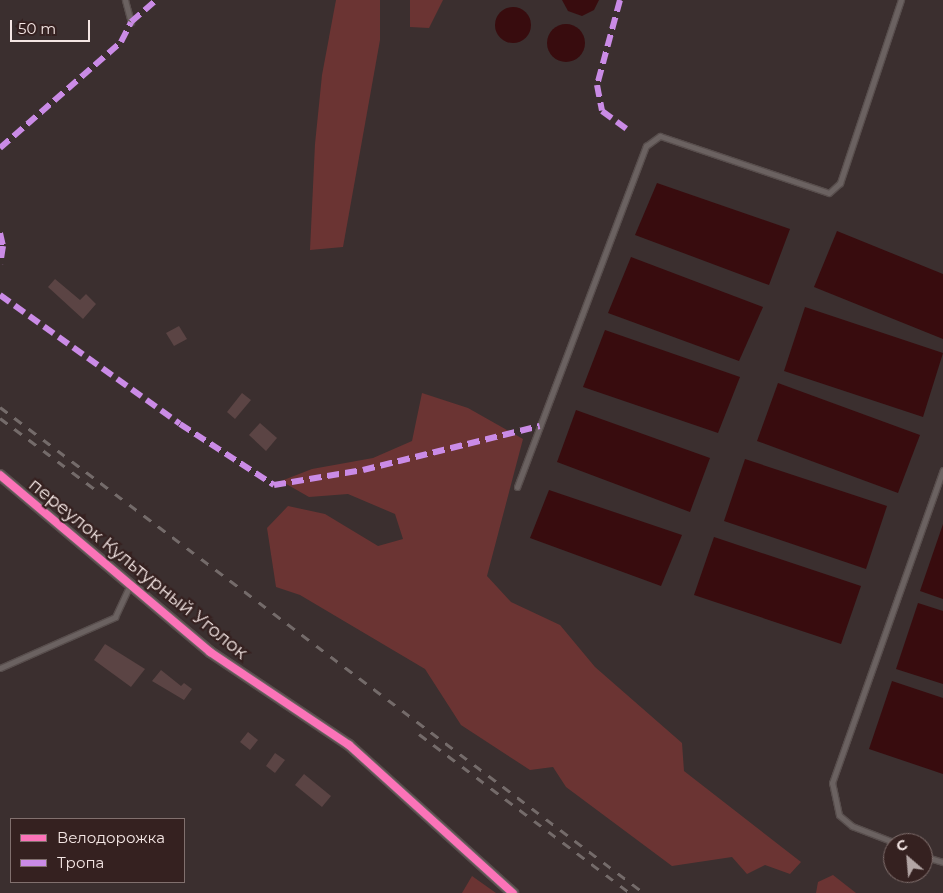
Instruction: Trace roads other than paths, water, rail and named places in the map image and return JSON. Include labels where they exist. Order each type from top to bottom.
[{"type":"street","name":"переулок Культурный Уголок","points":[[0,475],[131,582],[210,652],[349,745],[513,893]]},
{"type":"lane","points":[[125,0],[131,22]]},
{"type":"lane","points":[[517,487],[646,146],[660,136],[829,193],[840,183],[901,0]]},
{"type":"lane","points":[[883,838],[852,826],[839,814],[832,783],[943,470]]},
{"type":"lane","points":[[0,668],[115,617],[131,582]]},
{"type":"railway","points":[[0,407],[644,893]]},
{"type":"railway","points":[[0,418],[96,490]]},
{"type":"railway","points":[[419,734],[630,893]]}]
